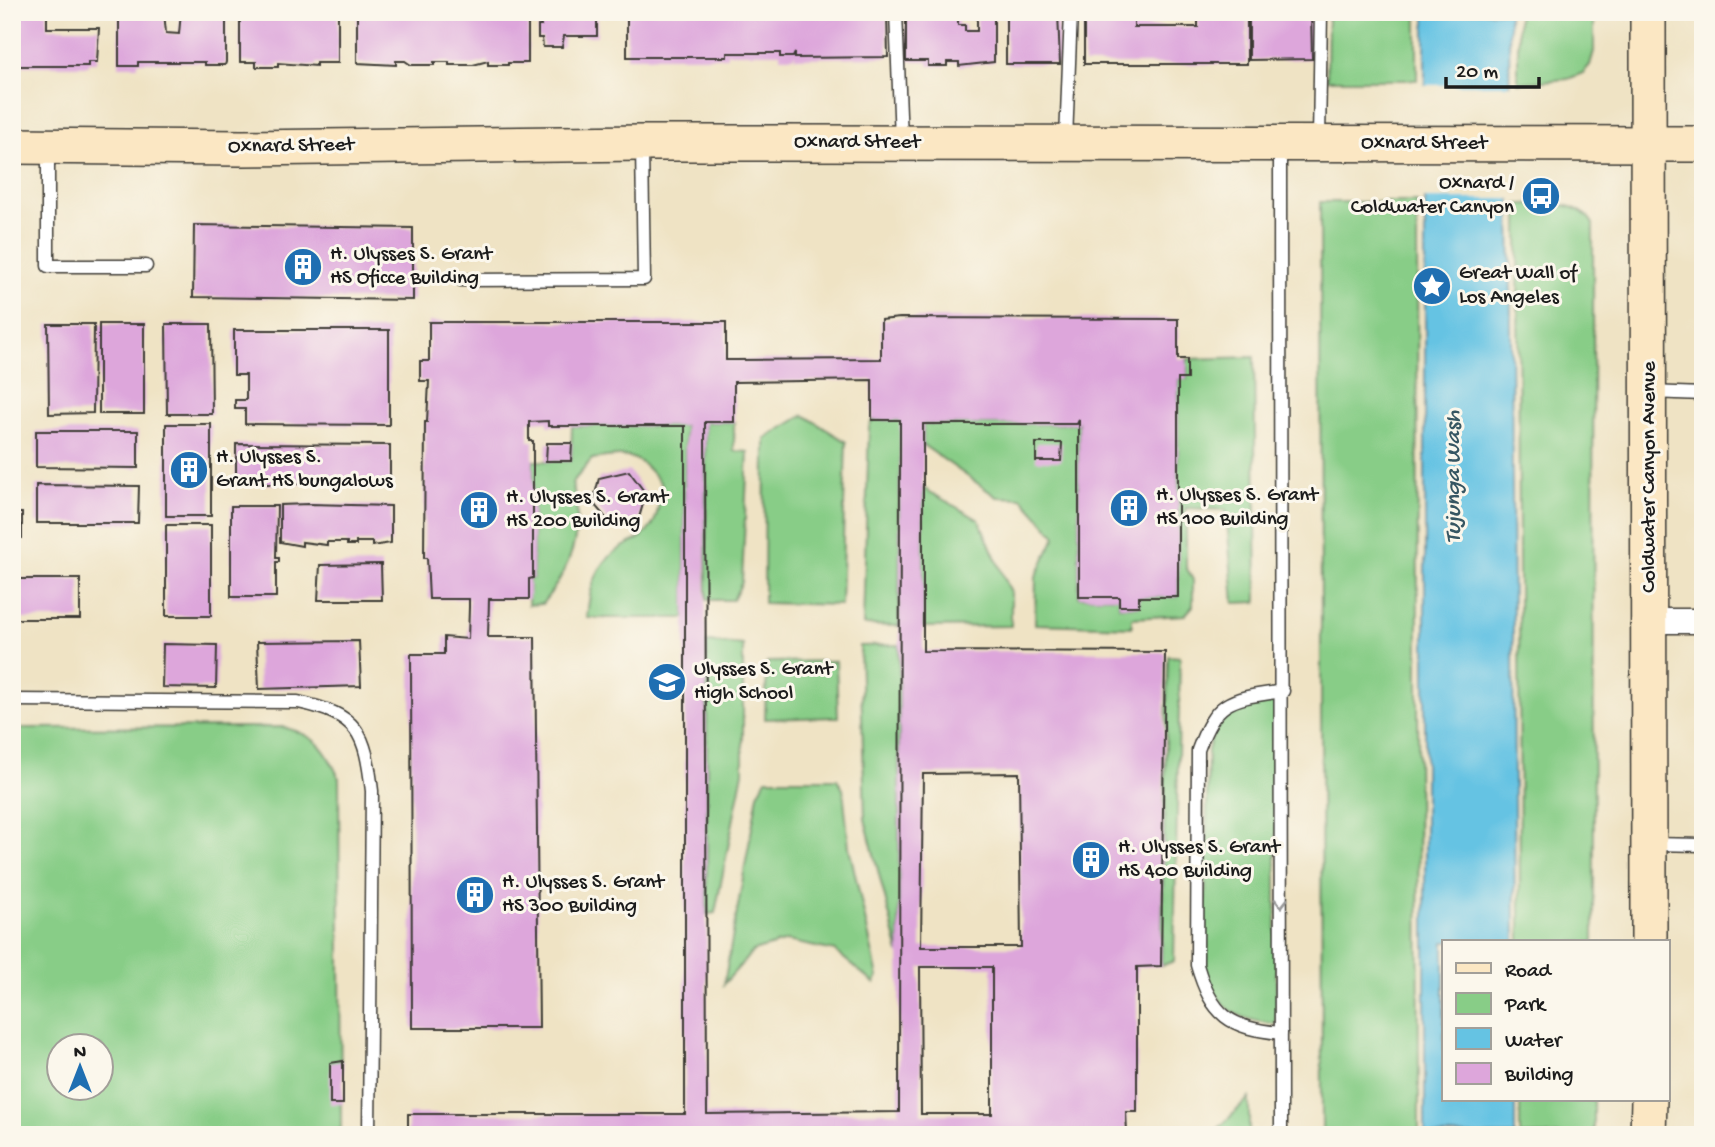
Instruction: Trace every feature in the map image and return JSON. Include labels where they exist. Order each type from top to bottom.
[{"type":"main road","name":"Coldwater Canyon Avenue","points":[[1648,12],[1651,621],[1649,940]]},
{"type":"main road","name":"Oxnard Street","points":[[12,146],[242,148],[642,143],[1703,144]]},
{"type":"main road","points":[[1648,1135],[1649,1102]]},
{"type":"street","points":[[1651,621],[1703,621]]},
{"type":"lane","points":[[896,12],[901,144]]},
{"type":"lane","points":[[1066,144],[1071,12]]},
{"type":"lane","points":[[1319,144],[1321,12]]},
{"type":"lane","points":[[461,281],[644,279],[642,143]]},
{"type":"lane","points":[[1280,145],[1283,691],[1281,1135]]},
{"type":"lane","points":[[48,146],[48,266],[146,266]]},
{"type":"lane","points":[[1650,392],[1703,394]]},
{"type":"lane","points":[[1281,1033],[1249,1030],[1222,1016],[1205,992],[1197,965],[1198,750],[1209,719],[1237,698],[1283,691]]},
{"type":"lane","points":[[12,700],[298,702],[326,708],[356,727],[368,752],[372,791],[369,1135]]},
{"type":"lane","points":[[1650,844],[1703,845]]},
{"type":"green space","points":[[1328,12],[1417,12],[1417,80],[1327,80]]},
{"type":"green space","points":[[1518,12],[1594,12],[1594,51],[1590,65],[1583,73],[1568,79],[1518,83]]},
{"type":"green space","points":[[1320,202],[1417,202],[1419,1135],[1322,1135]]},
{"type":"green space","points":[[1518,204],[1549,204],[1579,210],[1593,224],[1594,940],[1520,940]]},
{"type":"green space","points":[[1254,357],[1257,602],[1234,603],[1226,510],[1186,508],[1186,567],[1193,580],[1193,606],[1185,615],[1132,618],[1132,627],[1035,624],[1036,576],[1056,536],[1022,498],[997,497],[923,445],[923,424],[1077,424],[1079,420],[1079,597],[1119,597],[1119,606],[1139,606],[1139,597],[1178,597],[1178,379],[1187,379],[1187,359]]},
{"type":"green space","points":[[804,415],[846,442],[841,605],[764,603],[765,439]]},
{"type":"green space","points":[[872,420],[900,420],[901,424],[899,626],[863,625],[869,427]]},
{"type":"green space","points":[[705,422],[734,422],[734,451],[748,452],[742,582],[733,600],[707,600]]},
{"type":"green space","points":[[572,426],[685,426],[685,618],[587,618],[592,588],[599,570],[612,554],[648,531],[657,512],[662,485],[640,462],[625,456],[592,459],[572,483],[577,516],[568,562],[542,604],[528,605],[529,579],[533,578],[533,461],[571,461]]},
{"type":"green space","points":[[923,488],[979,520],[1011,593],[1011,626],[923,627]]},
{"type":"green space","points":[[707,642],[743,645],[743,772],[715,913],[707,914]]},
{"type":"green space","points":[[899,645],[899,953],[865,819],[860,646]]},
{"type":"green space","points":[[1168,656],[1180,657],[1174,961],[1161,966]]},
{"type":"green space","points":[[836,661],[838,717],[765,719],[767,662]]},
{"type":"green space","points":[[1276,700],[1276,1024],[1248,1019],[1228,1008],[1214,991],[1204,964],[1208,750],[1218,726],[1232,712]]},
{"type":"green space","points":[[283,727],[312,739],[329,758],[339,778],[341,1128],[335,1135],[12,1135],[12,728]]},
{"type":"green space","points":[[766,779],[837,779],[843,789],[849,847],[878,977],[874,983],[835,951],[787,941],[753,951],[724,984],[758,794]]},
{"type":"green space","points":[[1249,1098],[1249,1135],[1212,1135]]},
{"type":"green space","points":[[1520,1102],[1594,1102],[1594,1135],[1520,1135]]},
{"type":"water","name":"Tujunga Wash","points":[[1425,12],[1509,12],[1515,940],[1442,940],[1442,1102],[1515,1102],[1515,1135],[1425,1135]]},
{"type":"pier","points":[[1421,85],[1514,85],[1515,199],[1421,199]]},
{"type":"building","points":[[12,12],[47,12],[47,28],[99,28],[97,62],[88,62],[88,66],[12,66]]},
{"type":"building","points":[[119,12],[164,12],[166,33],[179,34],[181,12],[226,12],[225,65],[205,65],[205,62],[138,62],[138,66],[119,66]]},
{"type":"building","points":[[280,12],[338,12],[338,63],[316,63],[316,66],[278,63],[278,67],[256,67],[256,62],[240,62],[240,16],[280,16]]},
{"type":"building","points":[[357,12],[528,12],[528,63],[357,63]]},
{"type":"building","points":[[538,12],[597,12],[597,36],[564,36],[562,47],[543,47],[542,38],[538,38],[538,26],[541,26]]},
{"type":"building","points":[[627,12],[887,12],[888,57],[795,58],[795,53],[793,57],[780,57],[780,53],[727,53],[727,57],[627,57]]},
{"type":"building","points":[[906,12],[958,12],[958,25],[965,25],[965,31],[977,31],[977,12],[994,12],[994,62],[959,66],[959,62],[947,62],[947,66],[928,66],[928,61],[906,61]]},
{"type":"building","points":[[1006,12],[1058,12],[1060,64],[1006,64]]},
{"type":"building","points":[[1084,12],[1134,12],[1134,27],[1198,27],[1198,12],[1247,12],[1247,64],[1084,64]]},
{"type":"building","points":[[1249,12],[1311,12],[1312,59],[1249,60]]},
{"type":"building","name":"H. Ulysses S. Grant HS Oficce Building","points":[[194,225],[413,228],[413,300],[193,297]]},
{"type":"building","points":[[1178,319],[1178,359],[1187,359],[1187,379],[1178,379],[1178,597],[1139,597],[1139,606],[1119,606],[1119,597],[1079,597],[1079,420],[1077,424],[923,424],[923,651],[1165,652],[1161,966],[1137,967],[1137,1112],[1126,1112],[1127,1132],[1136,1135],[408,1135],[408,1114],[685,1114],[685,426],[548,426],[548,421],[529,422],[529,441],[533,441],[533,578],[529,579],[529,599],[489,599],[488,637],[535,637],[539,1028],[412,1028],[411,654],[444,654],[444,637],[468,639],[469,607],[469,599],[429,599],[427,558],[424,558],[425,422],[429,381],[420,381],[420,361],[429,361],[429,322],[726,322],[726,360],[734,360],[881,359],[881,320]],"holes":[[[872,380],[872,420],[900,420],[899,1112],[707,1114],[705,422],[734,422],[734,382]],[[1019,773],[1021,947],[921,947],[923,774]],[[920,967],[992,967],[992,1114],[921,1114]]]},
{"type":"building","points":[[48,324],[94,324],[93,413],[49,414]]},
{"type":"building","points":[[99,324],[144,324],[144,414],[99,414]]},
{"type":"building","points":[[166,324],[211,324],[212,414],[167,414]]},
{"type":"building","points":[[234,330],[389,330],[389,425],[245,424],[245,409],[235,409],[235,400],[246,400],[246,375],[234,375]]},
{"type":"building","name":"H. Ulysses S. Grant HS bungalows","points":[[166,424],[211,424],[211,516],[166,516]]},
{"type":"building","points":[[36,431],[138,431],[138,468],[36,467]]},
{"type":"building","points":[[547,443],[572,443],[571,461],[546,461]]},
{"type":"building","points":[[1036,443],[1062,443],[1061,461],[1036,461]]},
{"type":"building","points":[[236,444],[390,445],[390,484],[236,484]]},
{"type":"building","points":[[629,471],[646,494],[638,521],[612,525],[593,503],[599,478]]},
{"type":"building","points":[[36,485],[139,486],[138,523],[36,523]]},
{"type":"building","points":[[280,505],[391,506],[391,543],[372,546],[372,542],[347,545],[347,542],[327,542],[327,545],[302,542],[302,546],[280,542]]},
{"type":"building","points":[[231,506],[277,506],[276,558],[279,558],[279,562],[276,562],[276,597],[231,597]]},
{"type":"building","points":[[12,513],[22,513],[22,538],[12,538]]},
{"type":"building","points":[[166,525],[211,525],[211,616],[166,616]]},
{"type":"building","points":[[381,564],[382,600],[318,600],[320,565]]},
{"type":"building","points":[[12,579],[80,579],[80,619],[12,619]]},
{"type":"building","points":[[359,641],[361,686],[259,689],[257,642]]},
{"type":"building","points":[[163,644],[217,645],[216,688],[162,687]]},
{"type":"building","points":[[343,1061],[343,1104],[330,1104],[330,1063]]},
{"type":"place","name":"Oxnard / Coldwater Canyon","points":[[1541,196]]},
{"type":"place","name":"H. Ulysses S. Grant HS Oficce Building","points":[[303,267]]},
{"type":"place","name":"Great Wall of Los Angeles","points":[[1432,286]]},
{"type":"place","name":"H. Ulysses S. Grant HS bungalows","points":[[189,470]]},
{"type":"place","name":"H. Ulysses S. Grant HS 100 Building","points":[[1129,508]]},
{"type":"place","name":"H. Ulysses S. Grant HS 200 Building","points":[[479,510]]},
{"type":"place","name":"Ulysses S. Grant High School","points":[[667,682]]},
{"type":"place","name":"H. Ulysses S. Grant HS 400 Building","points":[[1091,860]]},
{"type":"place","name":"H. Ulysses S. Grant HS 300 Building","points":[[475,895]]}]
